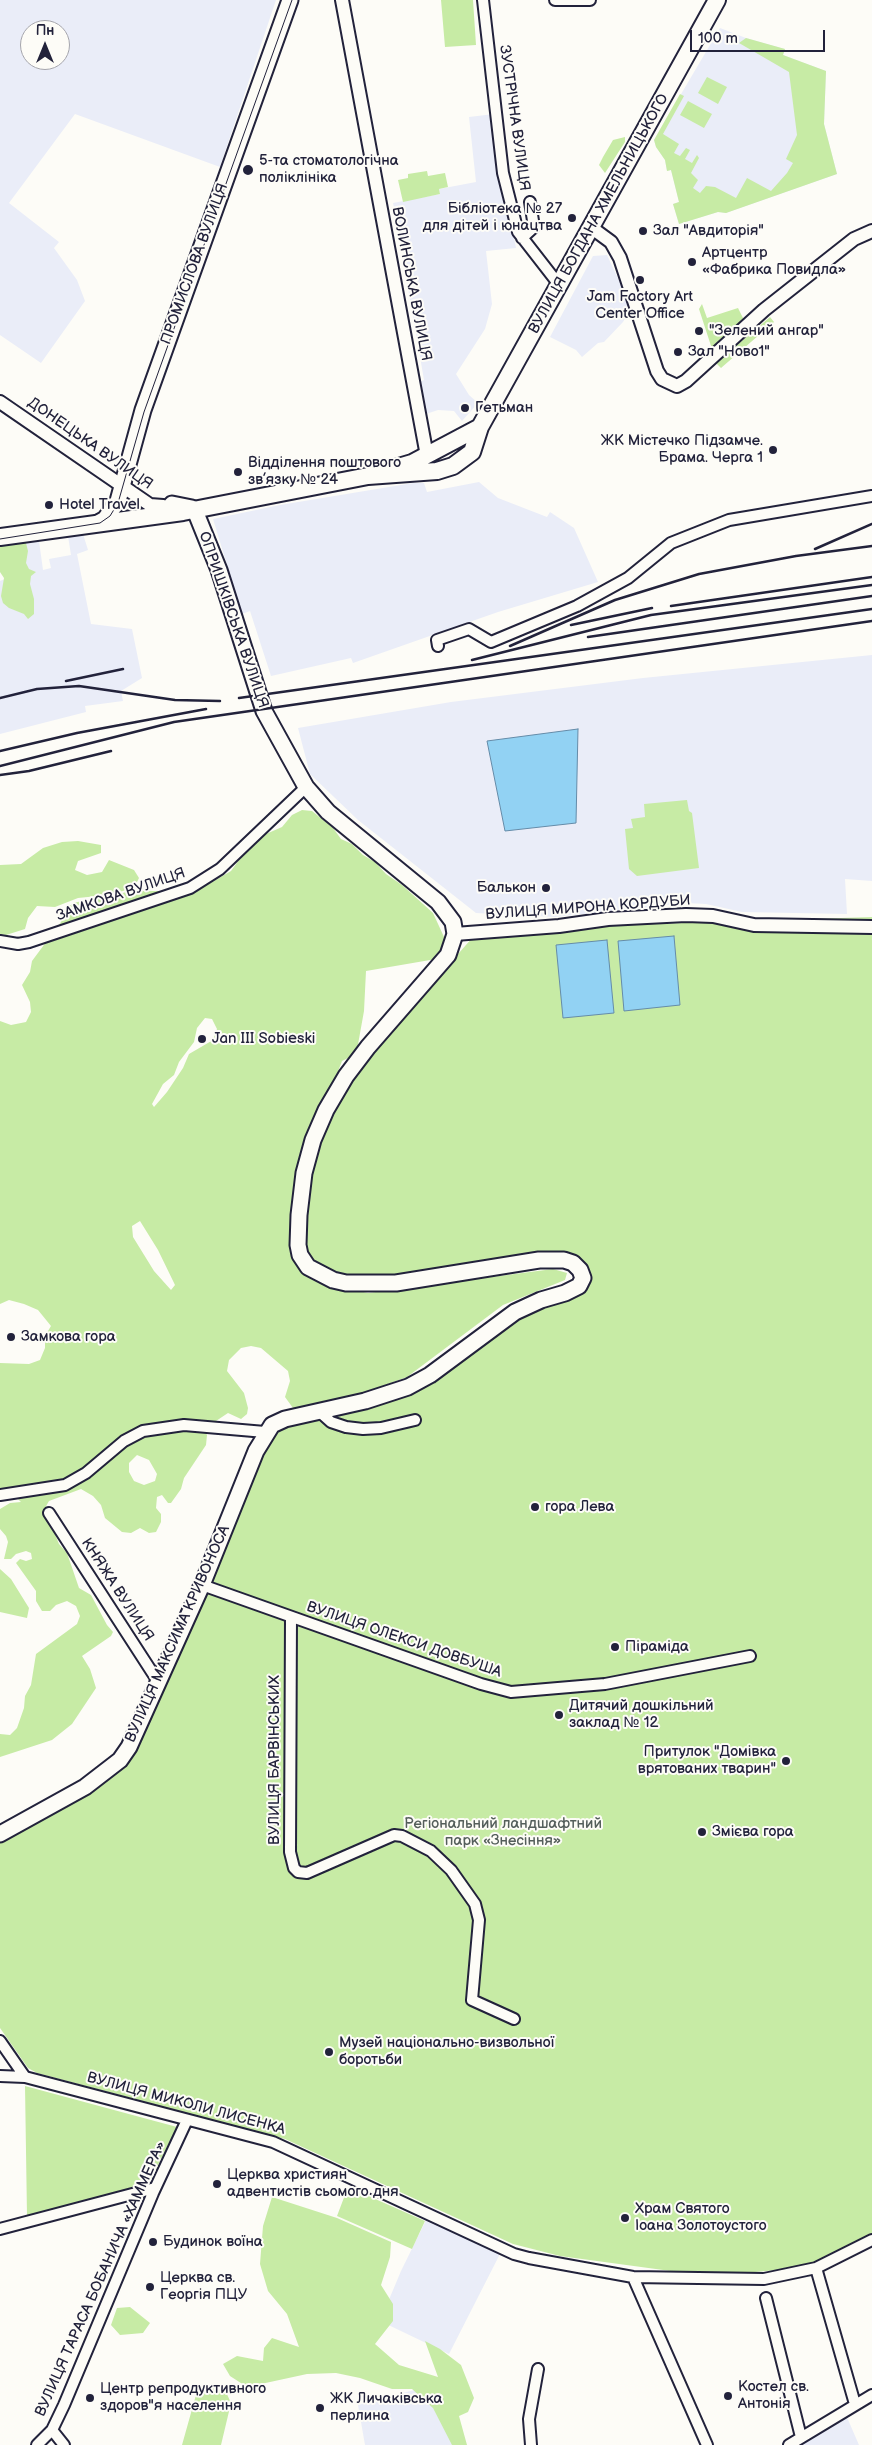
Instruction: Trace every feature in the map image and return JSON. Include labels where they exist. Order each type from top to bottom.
[{"type":"main road","name":"ПРОМИСЛОВА ВУЛИЦЯ","points":[[102,520],[116,506],[143,410],[290,0]]},
{"type":"main road","name":"ВУЛИЦЯ БОГДАНА ХМЕЛЬНИЦЬКОГО","points":[[472,452],[480,427],[560,286],[717,0]]},
{"type":"main road","points":[[102,520],[193,510],[368,476],[412,463],[480,427]]},
{"type":"main road","points":[[368,476],[437,471],[453,466],[472,452],[468,440],[462,438],[453,440]]},
{"type":"main road","points":[[427,456],[428,464],[437,471]]},
{"type":"main road","points":[[0,537],[102,520],[256,487],[293,490]]},
{"type":"main road","points":[[168,505],[193,510]]},
{"type":"main road","name":"ОПРИШКІВСЬКА ВУЛИЦЯ","points":[[193,510],[219,570],[264,710],[306,787],[328,812],[438,902],[453,922],[455,934]]},
{"type":"main road","points":[[265,1432],[278,1421],[365,1401],[408,1387],[515,1312],[579,1286],[583,1278],[580,1270],[573,1263],[564,1260],[539,1260],[396,1283],[346,1283],[333,1280],[308,1267],[300,1255],[298,1245],[299,1222],[304,1173],[313,1140],[326,1110],[346,1076],[368,1047],[448,955],[455,934]]},
{"type":"main road","name":"ВУЛИЦЯ МАКСИМА КРИВОНОСА","points":[[0,1834],[85,1787],[120,1760],[129,1747],[202,1585],[265,1432]]},
{"type":"street","name":"ВОЛИНСЬКА ВУЛИЦЯ","points":[[342,0],[427,456]]},
{"type":"street","name":"ЗУСТРІЧНА ВУЛИЦЯ","points":[[483,0],[504,173],[518,232],[560,286]]},
{"type":"street","points":[[555,0],[590,0]]},
{"type":"street","points":[[522,238],[534,226],[530,202]]},
{"type":"street","points":[[592,228],[611,242],[620,258],[658,371],[669,383],[677,386],[686,381],[764,310],[854,239],[872,231]]},
{"type":"street","points":[[854,239],[866,235],[872,236]]},
{"type":"street","name":"ДОНЕЦЬКА ВУЛИЦЯ","points":[[0,402],[152,506],[168,505]]},
{"type":"street","points":[[438,646],[437,640],[469,629],[491,642],[577,606],[628,578],[671,543],[729,520],[872,496]]},
{"type":"street","name":"ЗАМКОВА ВУЛИЦЯ","points":[[0,941],[18,944],[29,942],[190,888],[220,869],[306,787]]},
{"type":"street","name":"ВУЛИЦЯ МИРОНА КОРДУБИ","points":[[455,934],[686,914],[712,916],[754,925],[872,927]]},
{"type":"street","points":[[321,1412],[331,1422],[346,1427],[363,1429],[382,1428],[415,1420]]},
{"type":"street","points":[[0,1495],[65,1485],[86,1473],[124,1442],[143,1431],[184,1425],[265,1432]]},
{"type":"street","name":"КНЯЖА ВУЛИЦЯ","points":[[49,1513],[159,1683]]},
{"type":"street","name":"ВУЛИЦЯ ОЛЕКСИ ДОВБУША","points":[[202,1585],[481,1684],[511,1692],[605,1684],[750,1656]]},
{"type":"street","name":"ВУЛИЦЯ БАРВІНСЬКИХ","points":[[291,1617],[290,1852],[294,1868],[298,1872],[307,1873],[394,1835],[402,1836],[431,1851],[451,1870],[475,1904],[479,1920],[472,2000],[514,2019]]},
{"type":"street","points":[[0,2041],[25,2077]]},
{"type":"street","name":"ВУЛИЦЯ МИКОЛИ ЛИСЕНКА","points":[[0,2076],[25,2077],[273,2142],[514,2254],[633,2278],[764,2279],[816,2268],[872,2240]]},
{"type":"street","name":"ВУЛИЦЯ ТАРАСА БОБАНИЧА «ХАММЕРА»","points":[[37,2445],[52,2430],[155,2188],[187,2120]]},
{"type":"street","points":[[0,2229],[155,2188]]},
{"type":"street","points":[[816,2268],[855,2404]]},
{"type":"street","points":[[633,2278],[707,2445]]},
{"type":"street","points":[[766,2298],[801,2437]]},
{"type":"street","points":[[531,2445],[529,2419],[538,2369]]},
{"type":"street","points":[[789,2445],[872,2395]]},
{"type":"street","points":[[52,2430],[64,2445]]},
{"type":"shaded area","points":[[0,0],[276,0],[220,167],[75,114],[9,203],[59,242],[54,248],[77,280],[85,301],[41,363],[0,335]]},
{"type":"shaded area","points":[[720,28],[746,38],[785,49],[783,55],[826,71],[824,124],[837,174],[726,213],[718,212],[679,224],[673,204],[679,202],[671,170],[667,171],[665,160],[656,147],[654,140]]},
{"type":"shaded area","points":[[494,114],[501,174],[516,248],[486,251],[492,304],[485,329],[456,374],[469,395],[478,403],[462,421],[454,411],[438,410],[426,414],[421,381],[424,380],[402,242],[393,203],[440,194],[439,189],[476,182],[469,117]]},
{"type":"shaded area","points":[[607,255],[622,287],[629,312],[623,322],[604,342],[598,343],[582,357],[576,350],[550,337],[593,256]]},
{"type":"shaded area","points":[[479,482],[498,498],[547,517],[550,512],[574,528],[598,582],[498,612],[353,663],[351,658],[271,676],[250,611],[242,614],[213,519],[280,505],[413,483],[424,483],[427,492]]},
{"type":"shaded area","points":[[83,534],[88,550],[77,554],[91,624],[132,629],[142,678],[121,691],[123,701],[85,706],[86,712],[0,734],[0,581],[5,579],[0,547],[39,541],[43,570],[51,568],[49,559],[71,555],[68,536]]},
{"type":"shaded area","points":[[872,655],[872,881],[845,879],[847,914],[742,912],[706,904],[686,903],[555,917],[476,913],[358,820],[310,774],[298,728],[451,702],[643,678]]},
{"type":"shaded area","points":[[428,2216],[502,2250],[449,2354],[380,2321],[401,2271]]},
{"type":"shaded area","points":[[444,2382],[461,2445],[365,2445],[358,2405]]},
{"type":"shaded area","points":[[846,2415],[859,2445],[802,2445]]},
{"type":"green space","points":[[441,0],[473,0],[476,45],[445,47]]},
{"type":"green space","points":[[746,38],[785,49],[783,55],[826,71],[824,124],[837,174],[726,213],[718,212],[679,224],[673,204],[679,202],[671,170],[667,171],[665,160],[656,147],[654,140],[680,94],[684,96],[663,134],[679,144],[674,153],[680,156],[686,148],[690,150],[685,159],[692,163],[697,155],[699,158],[691,173],[698,180],[693,188],[700,193],[706,186],[715,187],[736,198],[747,178],[771,191],[793,163],[786,159],[797,135],[789,72],[739,43]]},
{"type":"green space","points":[[707,77],[727,87],[718,104],[698,93]]},
{"type":"green space","points":[[688,101],[712,114],[704,128],[680,115]]},
{"type":"green space","points":[[625,137],[625,142],[605,173],[599,165],[603,157],[613,140]]},
{"type":"green space","points":[[427,171],[428,176],[445,173],[448,187],[439,189],[440,194],[403,202],[398,180],[408,178],[408,174]]},
{"type":"green space","points":[[702,304],[707,318],[738,308],[744,320],[712,349],[699,309]]},
{"type":"green space","points":[[770,317],[774,322],[721,368],[716,363]]},
{"type":"green space","points":[[19,540],[26,543],[28,551],[26,563],[29,569],[36,572],[31,576],[30,584],[34,599],[34,614],[28,619],[24,614],[9,608],[3,603],[1,596],[4,578],[0,572],[0,547],[5,542]]},
{"type":"green space","points":[[687,800],[689,811],[692,813],[699,868],[637,876],[629,869],[625,829],[633,828],[631,819],[645,817],[644,804]]},
{"type":"green space","points":[[302,810],[312,811],[333,828],[341,839],[352,844],[363,855],[375,862],[386,874],[402,885],[433,913],[444,937],[443,949],[436,959],[366,971],[364,1011],[357,1050],[350,1057],[342,1061],[337,1074],[294,1215],[290,1235],[292,1247],[306,1276],[320,1281],[331,1289],[349,1289],[368,1293],[553,1269],[567,1273],[565,1280],[503,1305],[407,1377],[325,1407],[293,1408],[285,1397],[290,1381],[288,1371],[261,1348],[251,1346],[241,1348],[229,1360],[227,1371],[244,1393],[248,1408],[247,1414],[241,1419],[228,1413],[204,1429],[207,1435],[206,1445],[184,1478],[181,1489],[171,1503],[168,1503],[162,1495],[157,1497],[156,1508],[161,1514],[161,1522],[156,1532],[149,1533],[140,1528],[131,1533],[122,1532],[105,1518],[101,1505],[93,1496],[81,1489],[49,1501],[45,1508],[49,1520],[59,1544],[67,1553],[79,1588],[91,1595],[107,1625],[113,1632],[111,1636],[82,1656],[90,1669],[96,1688],[72,1724],[52,1740],[0,1757],[0,1734],[10,1735],[17,1728],[24,1708],[25,1696],[31,1685],[36,1654],[77,1624],[80,1616],[76,1606],[67,1601],[56,1605],[50,1611],[42,1611],[36,1601],[36,1591],[16,1563],[20,1559],[26,1561],[32,1559],[31,1553],[26,1551],[16,1554],[11,1559],[4,1559],[8,1542],[0,1529],[0,1509],[10,1503],[21,1502],[16,1497],[0,1496],[0,1363],[29,1364],[40,1360],[45,1348],[45,1336],[51,1326],[38,1310],[9,1300],[0,1304],[0,1021],[11,1025],[26,1022],[31,1012],[30,1002],[22,985],[30,972],[32,961],[61,922],[65,910],[73,903],[132,891],[177,891],[193,885],[207,885],[231,871],[239,860],[266,834],[282,827],[292,815]],"holes":[[[205,1018],[212,1019],[217,1029],[213,1040],[189,1054],[183,1068],[154,1107],[152,1104],[163,1084],[174,1075],[179,1062],[194,1042],[197,1028]],[[140,1221],[158,1250],[175,1285],[171,1290],[154,1271],[133,1237],[132,1226]],[[137,1455],[149,1460],[157,1474],[155,1481],[144,1485],[134,1481],[129,1472],[129,1463]]]},
{"type":"green space","points":[[78,841],[101,845],[101,853],[78,861],[75,870],[87,875],[102,872],[109,860],[134,870],[139,878],[134,888],[108,895],[78,898],[55,907],[37,906],[28,918],[25,929],[6,935],[0,934],[0,865],[21,864],[43,848],[62,842]]},
{"type":"green space","name":"Регіональний ландшафтний парк «Знесіння»","points":[[872,917],[872,2234],[814,2263],[777,2270],[744,2273],[678,2272],[560,2256],[513,2244],[285,2139],[37,2073],[28,2068],[0,2028],[0,1838],[137,1746],[175,1662],[271,1429],[408,1390],[512,1318],[575,1294],[578,1262],[367,1281],[317,1269],[300,1240],[312,1154],[342,1086],[473,937],[590,926]]},
{"type":"green space","points":[[0,1569],[11,1579],[29,1608],[27,1618],[0,1612]]},
{"type":"green space","points":[[25,2086],[177,2127],[147,2187],[27,2216]]},
{"type":"green space","points":[[348,2187],[425,2221],[412,2249],[337,2216]]},
{"type":"green space","points":[[272,2197],[337,2218],[391,2242],[390,2257],[381,2285],[393,2304],[393,2321],[375,2344],[399,2365],[438,2377],[425,2341],[440,2349],[461,2365],[474,2398],[468,2412],[459,2416],[467,2445],[452,2445],[433,2408],[412,2389],[392,2389],[360,2378],[336,2373],[307,2374],[247,2387],[230,2376],[223,2364],[237,2356],[263,2361],[264,2348],[272,2338],[299,2347],[287,2314],[268,2291],[260,2264],[263,2226]]},
{"type":"green space","points":[[130,2307],[150,2323],[143,2333],[120,2335],[111,2325],[117,2308]]},
{"type":"green space","points":[[216,2387],[226,2392],[231,2403],[221,2445],[182,2445],[196,2395],[204,2388]]},
{"type":"water","points":[[578,729],[576,823],[505,831],[487,741]]},
{"type":"water","points":[[674,936],[680,1005],[624,1011],[618,941]]},
{"type":"water","points":[[607,940],[614,1013],[563,1018],[556,945]]},
{"type":"tram line","points":[[0,539],[100,523],[110,516],[118,503],[144,412],[292,0]]},
{"type":"railway","points":[[815,549],[872,524]]},
{"type":"railway","points":[[510,646],[615,600],[699,574],[796,556],[872,546]]},
{"type":"railway","points":[[671,606],[872,577]]},
{"type":"railway","points":[[472,660],[651,615],[872,585]]},
{"type":"railway","points":[[588,637],[872,596]]},
{"type":"railway","points":[[571,625],[652,608]]},
{"type":"railway","points":[[239,698],[872,609]]},
{"type":"railway","points":[[0,766],[174,722],[872,621]]},
{"type":"railway","points":[[66,681],[123,669]]},
{"type":"railway","points":[[0,698],[37,689],[79,686],[175,700],[220,701]]},
{"type":"railway","points":[[0,751],[77,733],[206,709]]},
{"type":"railway","points":[[0,775],[29,771],[111,751]]},
{"type":"place","name":"5-та стоматологічна поліклініка","points":[[248,170]]},
{"type":"place","name":"Бібліотека № 27 для дітей і юнацтва","points":[[572,218]]},
{"type":"place","name":"Зал \"Авдиторія\"","points":[[643,231]]},
{"type":"place","name":"Артцентр «Фабрика Повидла»","points":[[692,262]]},
{"type":"place","name":"Jam Factory Art Center Office","points":[[640,280]]},
{"type":"place","name":"\"Зелений ангар\"","points":[[699,331]]},
{"type":"place","name":"Зал \"Ново1\"","points":[[678,352]]},
{"type":"place","name":"Гетьман","points":[[465,408]]},
{"type":"place","name":"ЖК Містечко Підзамче. Брама. Черга 1","points":[[773,450]]},
{"type":"place","name":"Відділення поштового зв’язку № 24","points":[[238,472]]},
{"type":"place","name":"Hotel Travel","points":[[49,505]]},
{"type":"place","name":"Балькон","points":[[546,888]]},
{"type":"place","name":"Jan III Sobieski","points":[[202,1039]]},
{"type":"place","name":"Замкова гора","points":[[11,1337]]},
{"type":"place","name":"гора Лева","points":[[535,1507]]},
{"type":"place","name":"Піраміда","points":[[615,1647]]},
{"type":"place","name":"Дитячий дошкільний заклад № 12","points":[[559,1715]]},
{"type":"place","name":"Притулок \"Домівка врятованих тварин\"","points":[[786,1761]]},
{"type":"place","name":"Змієва гора","points":[[702,1832]]},
{"type":"place","name":"Музей національно-визвольної боротьби","points":[[329,2052]]},
{"type":"place","name":"Церква християн адвентистів сьомого дня","points":[[217,2184]]},
{"type":"place","name":"Храм Святого Іоана Золотоустого","points":[[625,2218]]},
{"type":"place","name":"Будинок воїна","points":[[153,2242]]},
{"type":"place","name":"Церква св. Георгія ПЦУ","points":[[150,2287]]},
{"type":"place","name":"Костел св. Антонія","points":[[728,2396]]},
{"type":"place","name":"Центр репродуктивного здоров\"я населення","points":[[90,2398]]},
{"type":"place","name":"ЖК Личаківська перлина","points":[[320,2408]]}]
